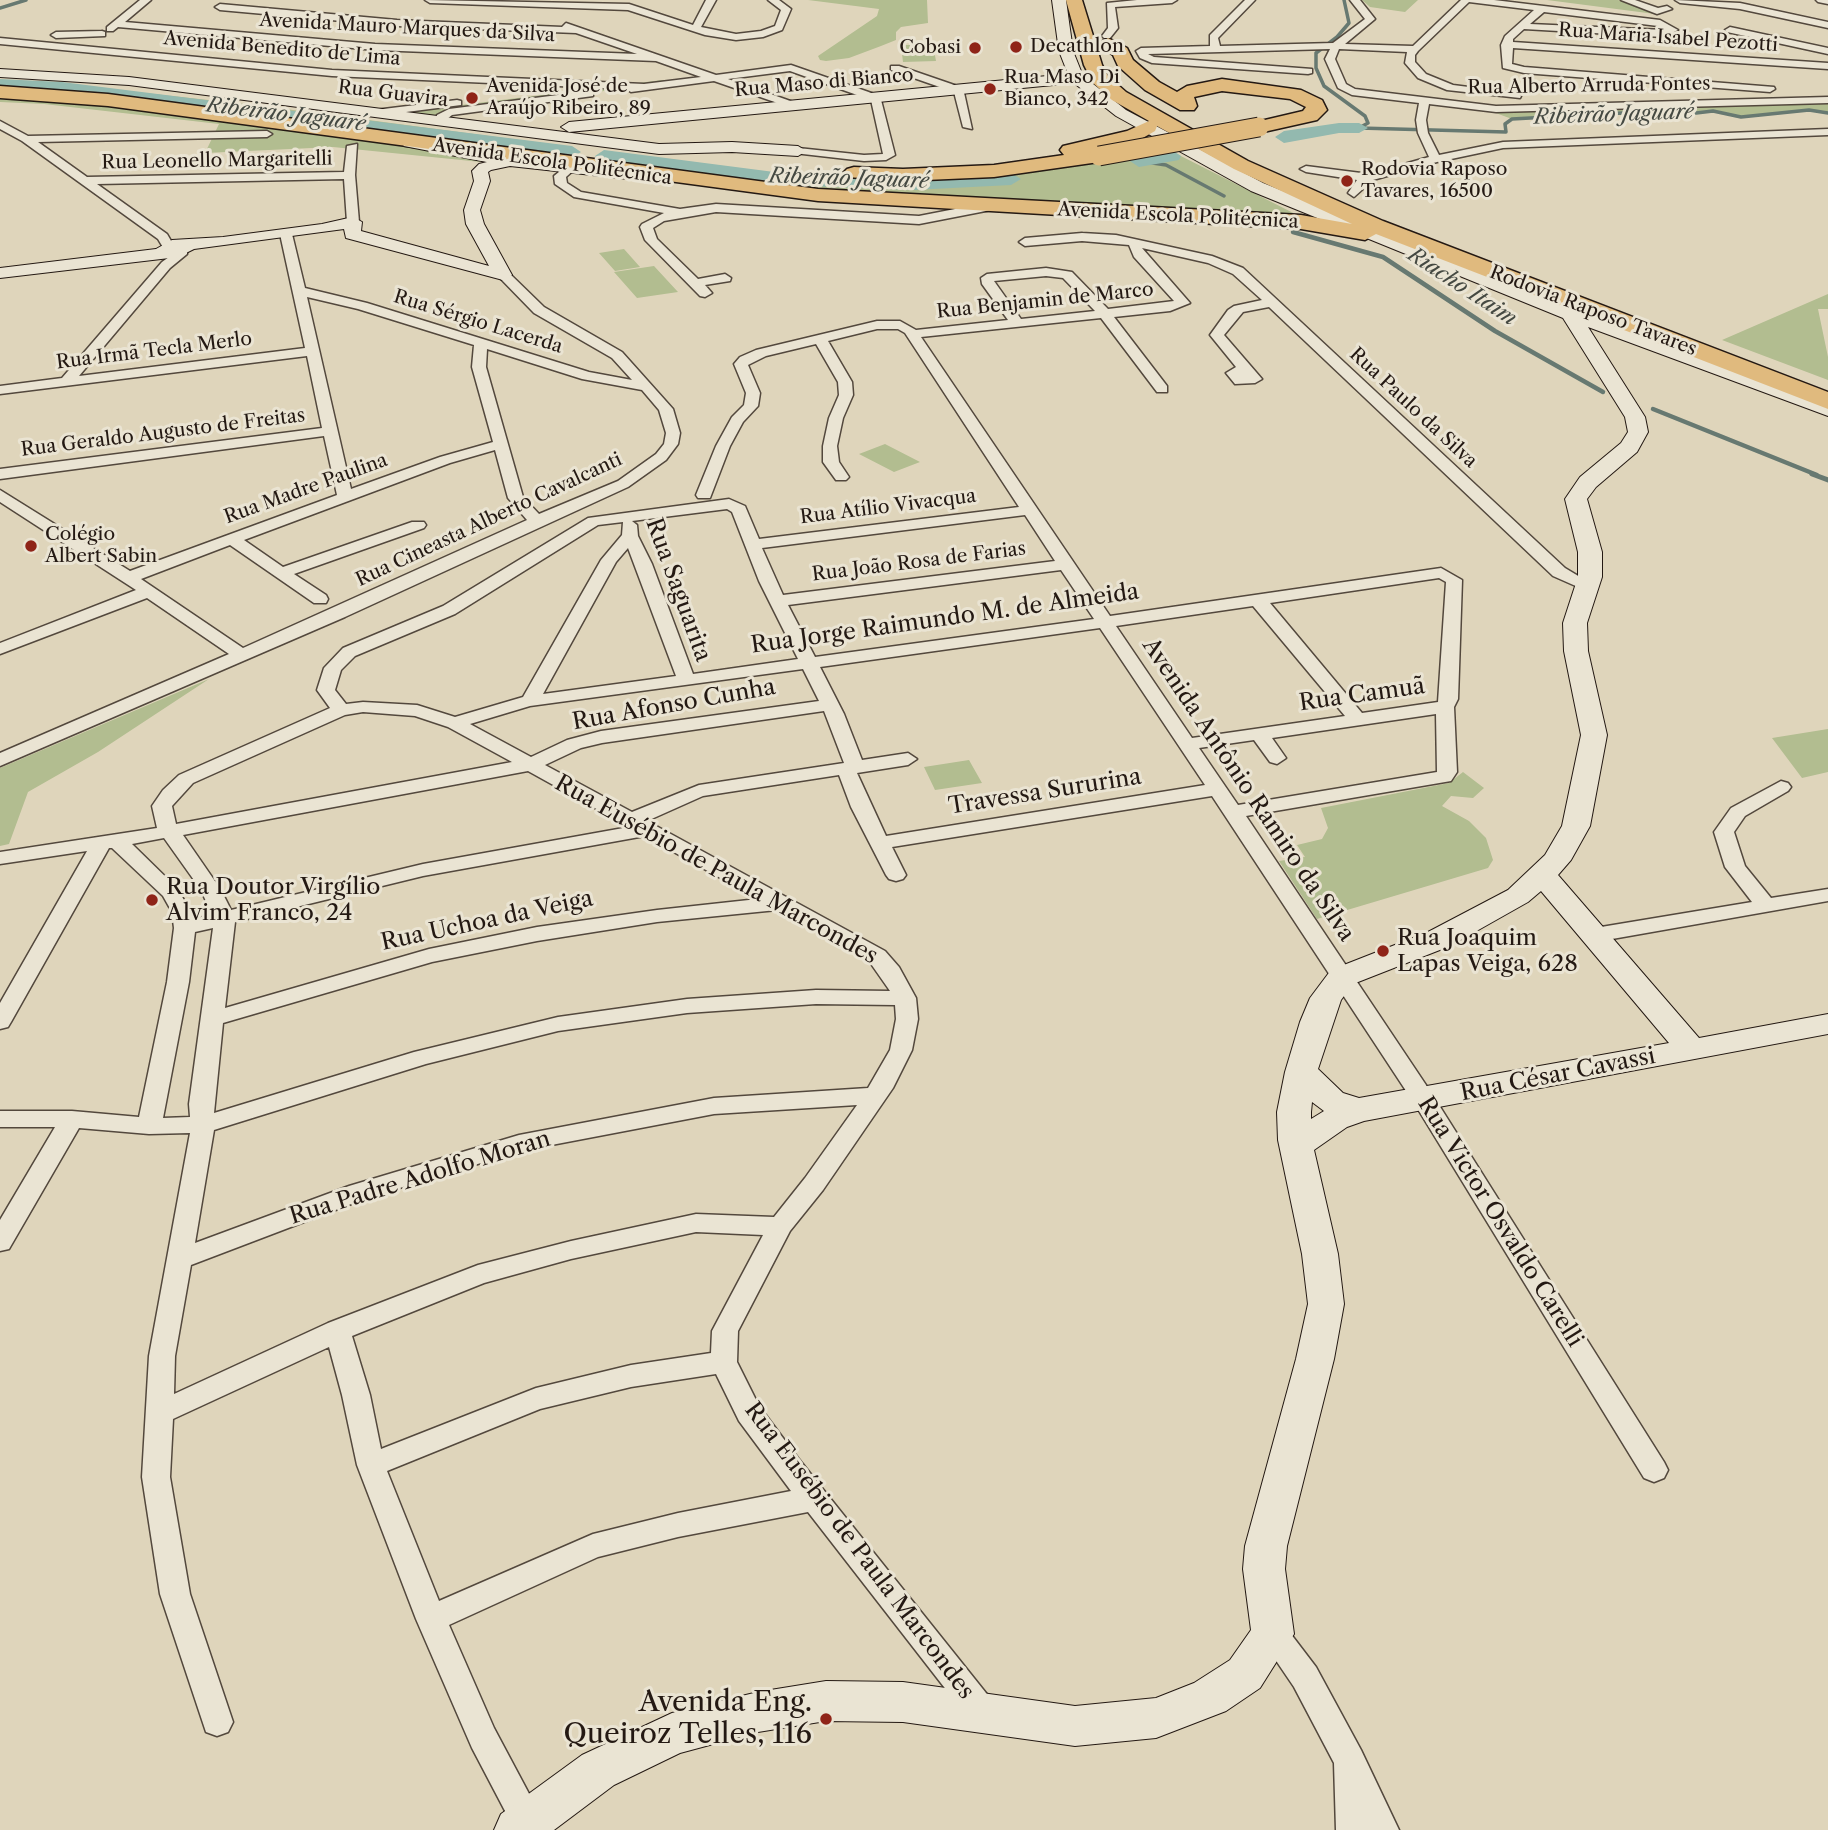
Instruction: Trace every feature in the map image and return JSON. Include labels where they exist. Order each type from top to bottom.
[{"type":"highway","name":"Rodovia Raposo Tavares","points":[[1074,0],[1093,65],[1100,79],[1119,96],[1241,165],[1375,226],[1828,401]]},
{"type":"highway","name":"Rodovia Raposo Tavares","points":[[1093,0],[1100,10],[1112,65],[1120,82],[1146,100],[1360,210],[1828,389]]},
{"type":"highway","points":[[1107,39],[1121,52],[1125,62],[1152,86],[1183,104],[1261,136]]},
{"type":"highway","name":"Avenida Escola Politécnica","points":[[0,75],[139,87],[477,128],[587,155],[728,183],[901,210],[990,206],[1301,222],[1364,233]]},
{"type":"highway","name":"Avenida Escola Politécnica","points":[[0,92],[108,100],[376,136],[587,155],[903,174],[993,171],[1261,136],[1310,116],[1317,110],[1315,104],[1294,94],[1222,85],[1185,94],[1183,104]]},
{"type":"highway","points":[[903,174],[1028,160],[1134,135],[1148,128]]},
{"type":"highway","points":[[1284,157],[1306,169],[1361,185],[1515,270]]},
{"type":"main road","points":[[1059,0],[1066,51],[1077,78],[1121,113],[1277,197],[1570,314],[1828,410]]},
{"type":"main road","name":"Rua Guavira","points":[[0,75],[128,81],[375,113],[442,113],[477,128],[559,136],[587,155],[710,146],[799,152]]},
{"type":"main road","name":"Rua Maso di Bianco","points":[[535,133],[575,127],[795,113],[876,98],[1077,78]]},
{"type":"main road","name":"Rua Maso di Bianco","points":[[559,136],[561,132],[575,127]]},
{"type":"main road","name":"Avenida Escola Politécnica","points":[[376,136],[451,152],[545,166],[587,155]]},
{"type":"main road","points":[[451,152],[463,160],[474,175],[478,188]]},
{"type":"main road","points":[[478,188],[482,181],[480,171],[485,167],[511,161]]},
{"type":"main road","name":"Rua Cineasta Alberto Cavalcanti","points":[[478,188],[472,216],[503,275]]},
{"type":"main road","points":[[0,274],[223,242],[323,229],[352,228],[503,275]]},
{"type":"main road","points":[[522,1825],[598,1770],[672,1734],[758,1712],[826,1701],[903,1702],[1075,1727],[1156,1718],[1210,1698],[1245,1674],[1273,1633],[1264,1569],[1266,1546],[1315,1359],[1326,1304],[1320,1254],[1296,1146],[1294,1112],[1301,1072],[1319,1014],[1326,998],[1342,977],[1352,971],[1439,939],[1518,895],[1557,860],[1576,826],[1594,735],[1574,636],[1575,623],[1590,577],[1590,552],[1576,499],[1588,482],[1629,447],[1638,432],[1635,417],[1570,314]]},
{"type":"main road","points":[[1587,341],[1603,333],[1620,332]]},
{"type":"main road","points":[[1543,875],[1692,1050]]},
{"type":"main road","points":[[1518,895],[1541,893],[1566,903]]},
{"type":"main road","name":"Rua César Cavassi","points":[[1296,1146],[1335,1119],[1358,1110],[1828,1024]]},
{"type":"main road","points":[[1301,1072],[1331,1101],[1358,1110]]},
{"type":"street","points":[[79,49],[146,0]]},
{"type":"street","points":[[430,0],[502,4],[631,3],[695,29],[726,36],[770,33],[779,27],[786,9],[773,0]]},
{"type":"street","points":[[695,29],[711,0]]},
{"type":"street","points":[[1107,39],[1113,28],[1110,5],[1172,0]]},
{"type":"street","points":[[1216,49],[1213,37],[1250,0]]},
{"type":"street","points":[[1332,46],[1370,19],[1355,0]]},
{"type":"street","points":[[1522,26],[1663,34],[1674,30],[1669,25],[1660,23],[1469,0],[1415,49],[1410,55],[1410,63],[1422,76],[1451,88],[1494,95],[1624,105]]},
{"type":"street","points":[[1626,0],[1657,11],[1664,11],[1680,0],[1741,3],[1828,25]]},
{"type":"street","points":[[1821,0],[1828,2]]},
{"type":"street","points":[[1741,3],[1724,44],[1828,51]]},
{"type":"street","points":[[211,15],[224,4],[397,23],[577,30]]},
{"type":"street","points":[[502,4],[717,79],[795,113]]},
{"type":"street","points":[[1541,9],[1508,38],[1505,62],[1507,66],[1828,94]]},
{"type":"street","points":[[192,31],[201,23]]},
{"type":"street","name":"Avenida Mauro Marques da Silva","points":[[116,24],[375,47],[655,58]]},
{"type":"street","points":[[0,39],[102,33]]},
{"type":"street","name":"Avenida Benedito de Lima","points":[[0,39],[332,73],[560,87]]},
{"type":"street","name":"Rua Maria Isabel Pezotti","points":[[1506,45],[1724,44],[1828,65]]},
{"type":"street","points":[[1304,47],[1311,76],[1161,61],[1146,58],[1140,48],[1155,50],[1332,46],[1415,49]]},
{"type":"street","name":"Rua Alberto Arruda Fontes","points":[[1332,46],[1329,59],[1342,86],[1352,92],[1424,102],[1496,109],[1828,100]]},
{"type":"street","points":[[442,113],[791,68],[876,98]]},
{"type":"street","points":[[895,68],[959,89],[968,127]]},
{"type":"street","points":[[442,113],[560,87],[607,85],[703,74]]},
{"type":"street","points":[[607,85],[643,87]]},
{"type":"street","name":"Rua Guavira","points":[[799,152],[879,159],[889,155],[876,98]]},
{"type":"street","points":[[1424,102],[1421,120],[1423,133],[1435,159]]},
{"type":"street","points":[[0,124],[26,139],[163,237],[173,251],[66,382]]},
{"type":"street","points":[[1361,185],[1435,159],[1503,145],[1828,132]]},
{"type":"street","points":[[26,139],[267,134]]},
{"type":"street","points":[[352,228],[349,175],[353,146]]},
{"type":"street","points":[[587,155],[560,176],[561,184],[567,191],[679,213],[739,208],[901,210]]},
{"type":"street","name":"Rua Leonello Margaritelli","points":[[85,181],[349,175]]},
{"type":"street","points":[[679,213],[651,223],[645,232],[700,288],[725,278]]},
{"type":"street","points":[[286,234],[345,495]]},
{"type":"street","name":"Rua Paulo da Silva","points":[[1026,242],[1094,237],[1212,260],[1238,271],[1559,572],[1587,586]]},
{"type":"street","name":"Rua Benjamin de Marco","points":[[913,334],[1181,305],[1183,302],[1138,254],[1134,243]]},
{"type":"street","points":[[1017,323],[986,278],[1046,272],[1063,274],[1073,279],[1162,388]]},
{"type":"street","name":"Rua Cineasta Alberto Cavalcanti","points":[[0,760],[339,613],[623,484],[661,457],[671,444],[673,433],[666,409],[647,387],[617,355],[539,310],[503,275]]},
{"type":"street","name":"Rua Sérgio Lacerda","points":[[299,291],[362,306],[587,376],[647,387]]},
{"type":"street","points":[[1223,302],[1270,300]]},
{"type":"street","points":[[1244,368],[1217,335],[1239,309],[1270,300]]},
{"type":"street","name":"Avenida Antônio Ramiro da Silva","points":[[820,338],[877,325],[896,324],[906,327],[913,334],[923,353],[1189,744],[1342,977]]},
{"type":"street","points":[[704,495],[723,446],[753,399],[741,364],[751,356],[820,338],[845,382],[846,395],[836,418],[830,446],[831,462],[841,477]]},
{"type":"street","points":[[481,343],[479,367],[516,498],[537,521]]},
{"type":"street","name":"Rua Irmã Tecla Merlo","points":[[0,390],[313,351]]},
{"type":"street","name":"Rua Geraldo Augusto de Freitas","points":[[0,474],[331,431]]},
{"type":"street","name":"Rua Madre Paulina","points":[[127,578],[345,495],[445,460],[501,444]]},
{"type":"street","points":[[0,495],[240,654]]},
{"type":"street","points":[[341,710],[326,690],[333,668],[349,652],[449,610],[594,521],[729,504],[738,509],[777,601],[830,705],[861,807],[896,875]]},
{"type":"street","name":"Rua Atílio Vivacqua","points":[[751,545],[1030,510]]},
{"type":"street","name":"Rua Saguarita","points":[[628,515],[630,536],[644,564],[686,680]]},
{"type":"street","points":[[282,573],[418,525]]},
{"type":"street","points":[[530,701],[609,560],[630,536]]},
{"type":"street","points":[[231,539],[320,599]]},
{"type":"street","name":"Rua João Rosa de Farias","points":[[777,601],[1067,564]]},
{"type":"street","name":"Rua Jorge Raimundo M. de Almeida","points":[[455,723],[495,709],[530,701],[1445,573]]},
{"type":"street","name":"Rua Camuã","points":[[1189,744],[1445,708],[1449,699],[1455,592],[1454,580],[1445,573]]},
{"type":"street","points":[[0,649],[147,592]]},
{"type":"street","points":[[1257,599],[1357,719]]},
{"type":"street","name":"Rua Afonso Cunha","points":[[530,765],[574,744],[601,737],[830,705]]},
{"type":"street","points":[[217,1722],[175,1594],[156,1476],[162,1356],[203,1125],[201,1104],[225,919],[211,890],[167,830],[162,806],[186,779],[341,710],[389,708],[417,711],[455,723],[530,765]]},
{"type":"street","points":[[1233,812],[1444,777],[1447,772],[1445,708]]},
{"type":"street","points":[[1260,735],[1277,758]]},
{"type":"street","points":[[185,928],[423,870],[639,825],[699,791],[908,759]]},
{"type":"street","name":"Rua Eusébio de Paula Marcondes","points":[[0,858],[110,842],[530,765],[877,956],[891,972],[905,998]]},
{"type":"street","points":[[1766,906],[1735,867],[1724,832],[1738,812],[1781,787]]},
{"type":"street","name":"Travessa Sururina","points":[[881,843],[1217,789]]},
{"type":"street","points":[[0,1022],[110,842],[171,893],[182,912],[185,928],[178,982],[149,1126]]},
{"type":"street","points":[[1595,935],[1828,895]]},
{"type":"street","name":"Rua Uchoa da Veiga","points":[[212,1019],[429,956],[537,934],[657,916],[779,904]]},
{"type":"street","name":"Rua Victor Osvaldo Carelli","points":[[1342,977],[1424,1100],[1654,1470]]},
{"type":"street","points":[[0,1119],[72,1119],[149,1126],[203,1125],[422,1057],[558,1024],[687,1006],[817,997],[905,998],[907,1019],[901,1050],[874,1097],[814,1184],[780,1226],[725,1331],[724,1362],[631,1376],[536,1399],[371,1465]]},
{"type":"street","name":"Rua Padre Adolfo Moran","points":[[179,1259],[358,1192],[519,1143],[714,1106],[874,1097]]},
{"type":"street","points":[[1,1240],[72,1119]]},
{"type":"street","points":[[159,1413],[337,1331],[478,1275],[570,1250],[696,1223],[780,1226]]},
{"type":"street","points":[[337,1331],[356,1395],[371,1465],[431,1619],[522,1825]]},
{"type":"street","name":"Rua Eusébio de Paula Marcondes","points":[[724,1362],[749,1413],[984,1714]]},
{"type":"street","points":[[431,1619],[593,1546],[678,1525],[814,1499]]},
{"type":"street","points":[[1273,1633],[1305,1677],[1383,1830]]},
{"type":"street","points":[[1350,1761],[1352,1830]]},
{"type":"green space","points":[[808,0],[927,0],[928,23],[901,27],[896,32],[896,40],[849,58],[820,60],[818,56],[877,16],[879,9]]},
{"type":"green space","points":[[1362,0],[1418,0],[1405,12],[1370,7]]},
{"type":"green space","points":[[1547,0],[1618,0],[1656,12],[1655,14]]},
{"type":"green space","points":[[901,45],[933,45],[936,61],[903,62]]},
{"type":"green space","points":[[662,80],[679,82],[446,110],[435,118],[397,113]]},
{"type":"green space","points":[[0,82],[81,86],[263,106],[572,147],[481,162],[333,147],[205,153],[219,124],[44,104],[0,102]]},
{"type":"green space","points":[[1828,103],[1828,113],[1809,110],[1741,117],[1713,111],[1671,116],[1622,113],[1512,119],[1493,112]]},
{"type":"green space","points":[[1173,152],[1309,221],[752,183],[766,173],[861,180],[946,179],[1033,172]]},
{"type":"green space","points":[[624,249],[640,267],[615,271],[599,253]]},
{"type":"green space","points":[[654,266],[678,292],[637,298],[614,272]]},
{"type":"green space","points":[[1828,294],[1828,309],[1818,309],[1828,357],[1828,380],[1722,340]]},
{"type":"green space","points":[[885,444],[920,462],[894,472],[859,454]]},
{"type":"green space","points":[[209,679],[98,752],[28,792],[9,844],[0,846],[0,768]]},
{"type":"green space","points":[[1828,729],[1828,772],[1802,778],[1772,738]]},
{"type":"green space","points":[[969,760],[982,783],[935,790],[924,767]]},
{"type":"green space","points":[[1463,772],[1484,788],[1473,798],[1451,796],[1442,806],[1469,821],[1486,838],[1493,860],[1488,868],[1317,919],[1279,861],[1305,857],[1297,845],[1322,839],[1328,828],[1321,808],[1449,783]]},
{"type":"waterway","points":[[0,8],[26,0]]},
{"type":"waterway","name":"Ribeirão Jaguaré","points":[[1344,0],[1349,23],[1337,37],[1316,53],[1316,68],[1324,86],[1365,116],[1368,123],[1359,128],[1506,132],[1505,124],[1512,119],[1622,113],[1671,116],[1713,111],[1741,117],[1809,110],[1828,113]]},
{"type":"waterway","name":"Ribeirão Jaguaré","points":[[0,84],[62,87],[572,152]]},
{"type":"waterway","name":"Ribeirão Jaguaré","points":[[1284,137],[1339,128],[1359,128]]},
{"type":"waterway","name":"Ribeirão Jaguaré","points":[[604,156],[782,179],[913,184],[1011,179]]},
{"type":"waterway","name":"Ribeirão Jaguaré","points":[[1139,161],[1172,156]]},
{"type":"waterway","name":"Riacho Itaim","points":[[1139,161],[1166,165],[1224,196]]},
{"type":"waterway","name":"Riacho Itaim","points":[[1293,232],[1383,257],[1495,331],[1603,392]]},
{"type":"waterway","name":"Riacho Itaim","points":[[1653,409],[1817,475]]},
{"type":"waterway","name":"Riacho Itaim","points":[[1812,474],[1828,480]]},
{"type":"place","name":"Decathlon","points":[[1016,47]]},
{"type":"place","name":"Cobasi","points":[[975,48]]},
{"type":"place","name":"Rua Maso Di Bianco, 342","points":[[990,89]]},
{"type":"place","name":"Avenida José de Araújo Ribeiro, 89","points":[[472,98]]},
{"type":"place","name":"Rodovia Raposo Tavares, 16500","points":[[1347,181]]},
{"type":"place","name":"Colégio Albert Sabin","points":[[31,546]]},
{"type":"place","name":"Rua Doutor Virgílio Alvim Franco, 24","points":[[152,900]]},
{"type":"place","name":"Rua Joaquim Lapas Veiga, 628","points":[[1383,951]]},
{"type":"place","name":"Avenida Eng. Queiroz Telles, 116","points":[[826,1719]]}]
